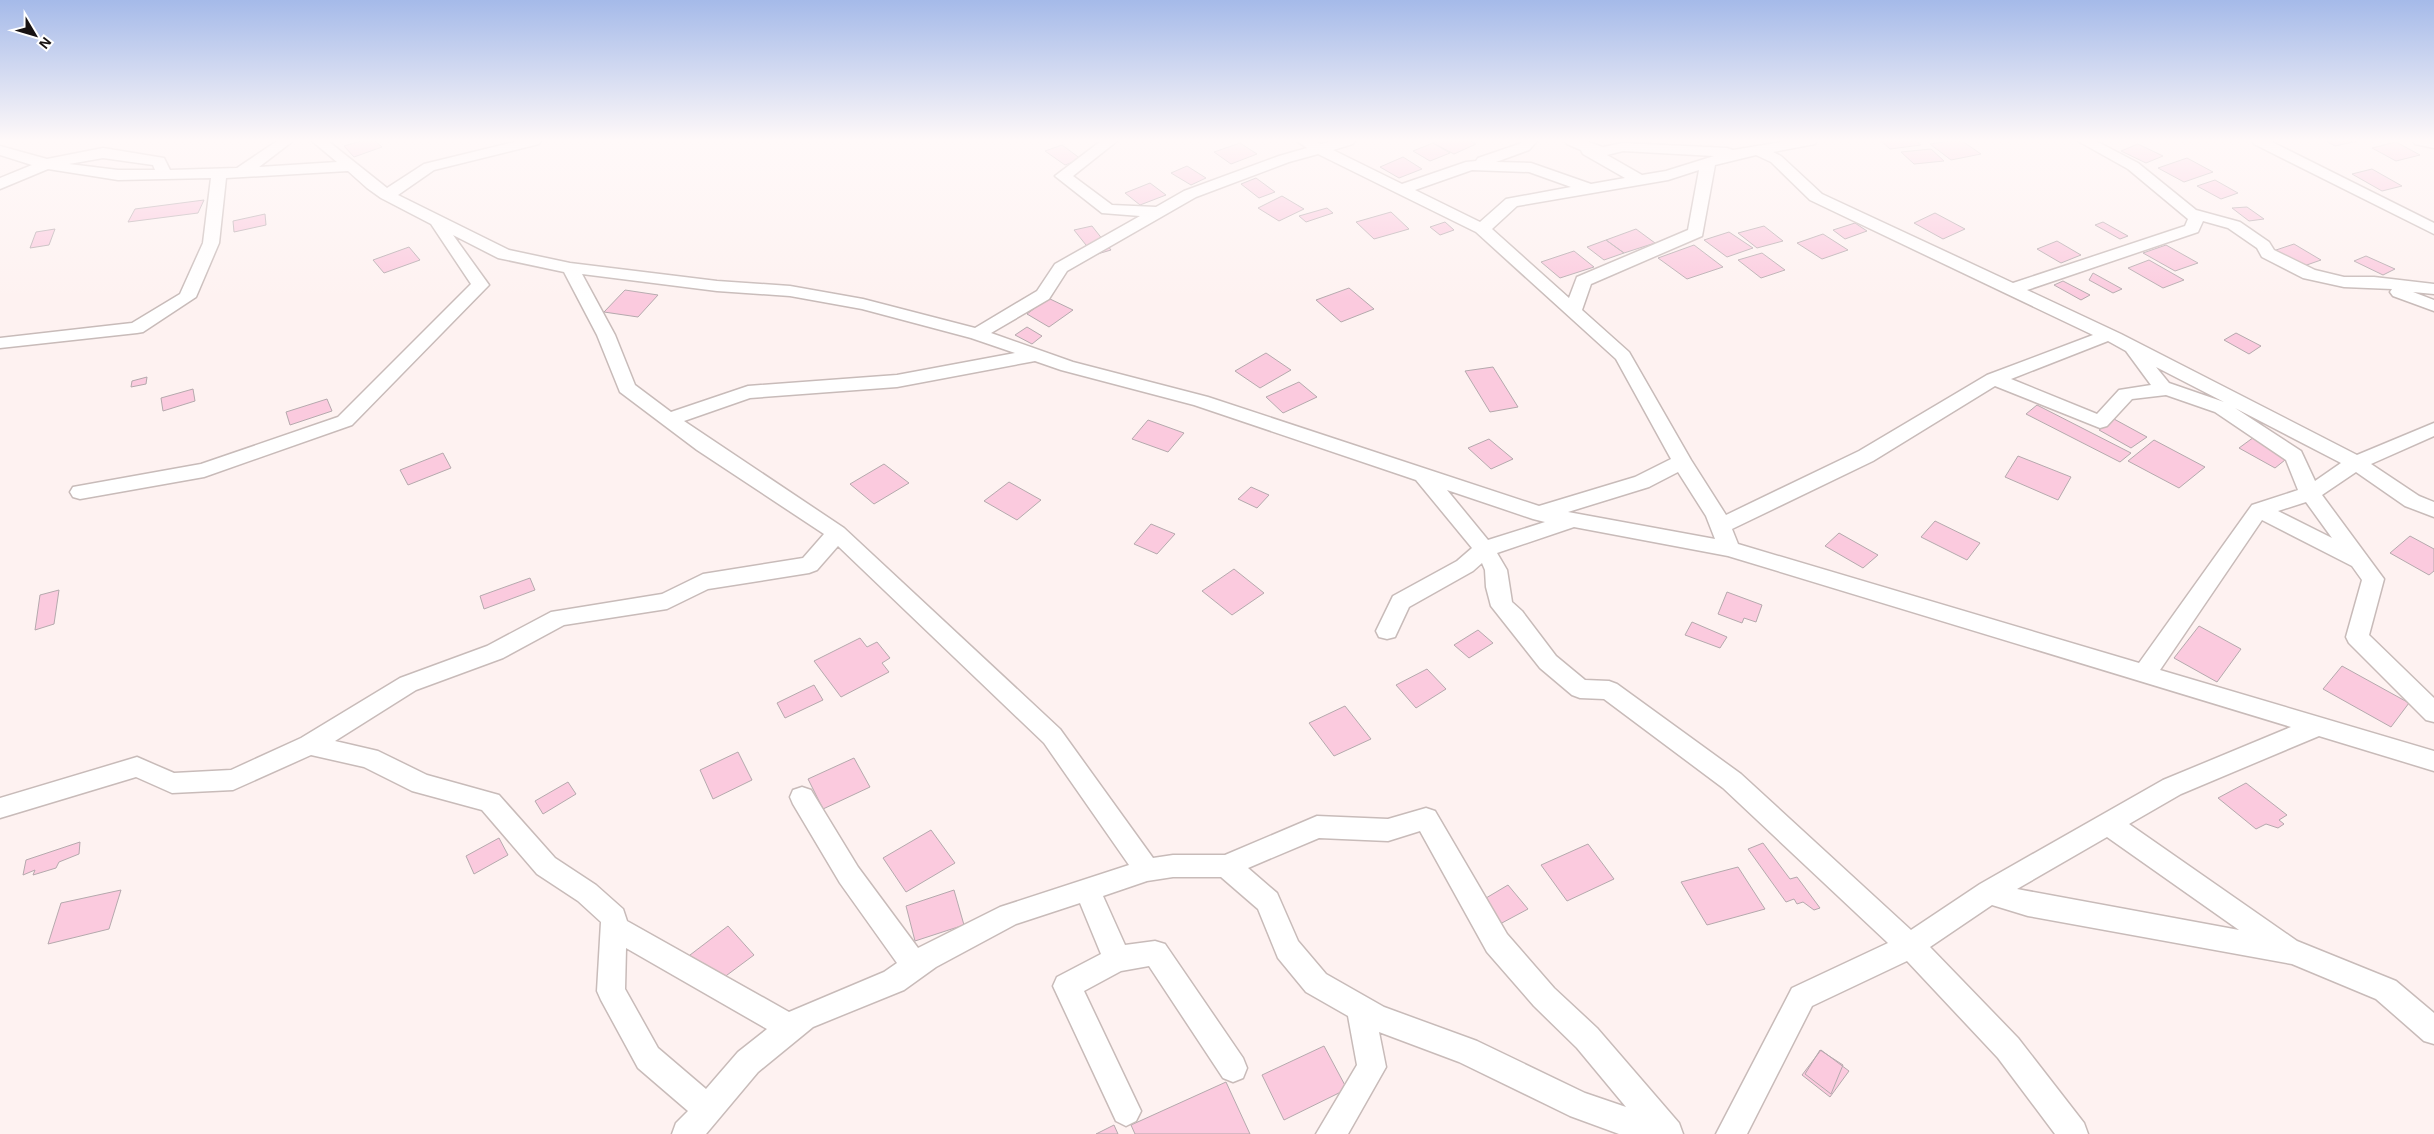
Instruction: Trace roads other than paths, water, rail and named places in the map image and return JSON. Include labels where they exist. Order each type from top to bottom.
[{"type":"street","points":[[0,343],[138,328],[188,297],[211,243],[217,194]]},
{"type":"street","points":[[387,194],[437,222],[504,254],[570,268],[717,286],[790,291],[863,304],[977,334],[1067,366],[1201,402],[1540,514],[1728,549],[2434,761]]},
{"type":"street","points":[[1087,194],[1108,210],[1160,212]]},
{"type":"street","points":[[977,334],[1042,295],[1061,268],[1190,194]]},
{"type":"street","points":[[1412,194],[1482,229],[1623,356],[1682,462],[1716,515],[1728,549]]},
{"type":"street","points":[[1482,229],[1512,202],[1558,194]]},
{"type":"street","points":[[1572,311],[1583,281],[1696,234],[1703,194]]},
{"type":"street","points":[[1813,194],[2130,345],[2356,463],[2412,501],[2434,510]]},
{"type":"street","points":[[2012,289],[2192,229],[2196,218],[2167,194]]},
{"type":"street","points":[[2365,194],[2434,229]]},
{"type":"street","points":[[2190,213],[2234,225],[2263,245],[2268,253],[2309,274],[2344,282],[2374,282],[2434,289]]},
{"type":"street","points":[[80,492],[204,470],[345,421],[480,285],[437,222]]},
{"type":"street","points":[[570,268],[606,335],[626,388],[704,445],[837,534],[1052,736],[1147,870]]},
{"type":"street","points":[[2374,282],[2434,306]]},
{"type":"street","points":[[1720,526],[1866,456],[1994,379],[2103,337]]},
{"type":"street","points":[[2130,345],[2162,386],[2222,408],[2294,456],[2310,493],[2373,579],[2357,637],[2434,713]]},
{"type":"street","points":[[669,419],[748,392],[897,380],[1036,355]]},
{"type":"street","points":[[1994,379],[2100,422],[2126,394],[2167,389]]},
{"type":"street","points":[[2144,674],[2260,510],[2310,493],[2356,463],[2434,428]]},
{"type":"street","points":[[1540,514],[1642,482],[1682,462]]},
{"type":"street","points":[[1424,475],[1484,549],[1496,570],[1496,587],[1502,606],[1514,617],[1548,662],[1580,689],[1609,690],[1732,781],[1910,946],[2008,1048],[2074,1134]]},
{"type":"street","points":[[2260,510],[2360,561]]},
{"type":"street","points":[[1387,631],[1401,602],[1465,566],[1484,549],[1574,520]]},
{"type":"street","points":[[0,808],[137,767],[172,783],[233,780],[309,745],[408,684],[495,652],[559,618],[667,600],[703,582],[809,564],[837,534]]},
{"type":"street","points":[[1731,1134],[1802,997],[1910,946],[1989,892],[2172,787],[2318,726]]},
{"type":"street","points":[[309,745],[369,758],[422,784],[490,802],[546,866],[588,893],[614,918],[611,991],[648,1058],[708,1109]]},
{"type":"street","points":[[802,798],[849,875],[914,965]]},
{"type":"street","points":[[687,1134],[748,1062],[803,1018],[894,981],[926,958],[1009,915],[1147,870],[1173,866],[1226,866],[1317,827],[1388,830],[1426,819],[1497,943],[1544,997],[1587,1038],[1668,1134]]},
{"type":"street","points":[[2108,824],[2293,952]]},
{"type":"street","points":[[1226,866],[1268,901],[1288,948],[1316,983],[1375,1017],[1467,1051],[1580,1106],[1662,1134]]},
{"type":"street","points":[[1087,888],[1117,959]]},
{"type":"street","points":[[1989,892],[2028,904],[2293,952],[2386,990],[2434,1031]]},
{"type":"street","points":[[614,927],[791,1028]]},
{"type":"street","points":[[1126,1111],[1067,986],[1117,959],[1155,953],[1233,1068]]},
{"type":"street","points":[[1331,1134],[1372,1067],[1360,1008]]}]
